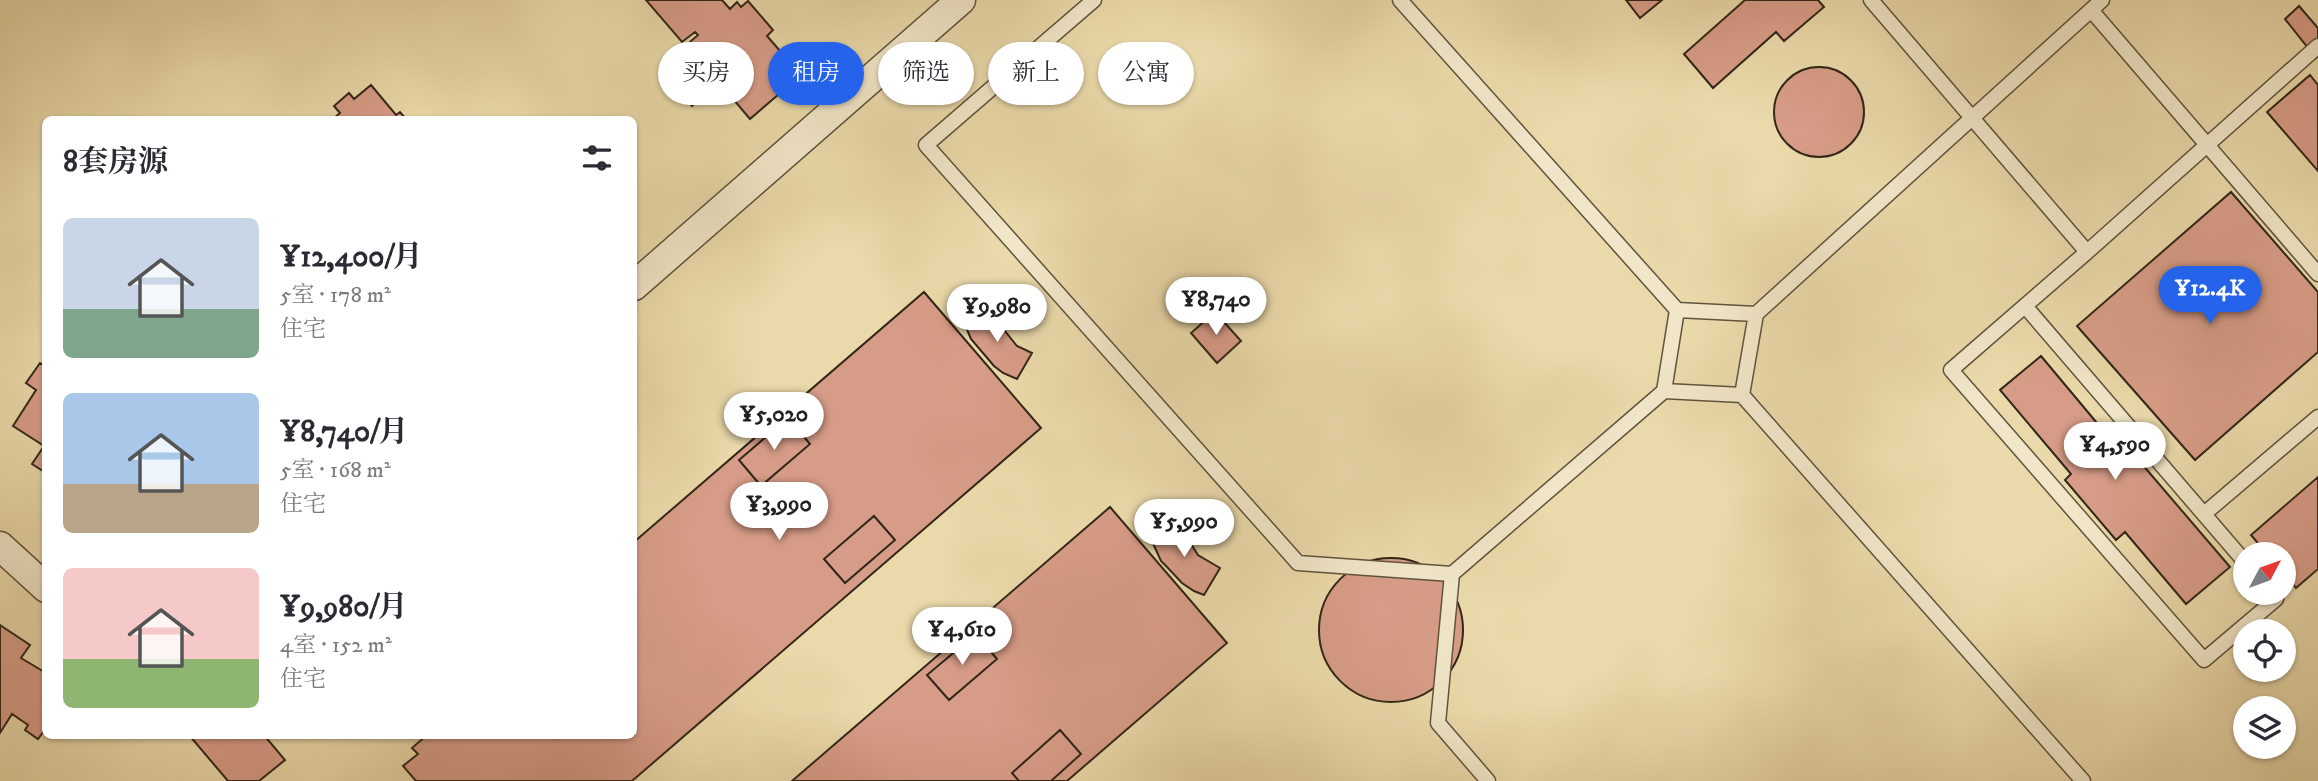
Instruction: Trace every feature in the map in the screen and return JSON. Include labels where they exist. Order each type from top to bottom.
[{"type":"street","points":[[637,283],[961,0]]},
{"type":"street","points":[[0,546],[42,584]]},
{"type":"lane","points":[[1094,0],[926,145],[1298,562],[1452,574]]},
{"type":"lane","points":[[1400,0],[1677,310],[1756,314]]},
{"type":"lane","points":[[1871,0],[2087,252]]},
{"type":"lane","points":[[1742,396],[1756,314],[2096,5],[2206,145],[2318,274]]},
{"type":"lane","points":[[2268,606],[2204,660],[1951,370],[2318,46]]},
{"type":"lane","points":[[2025,306],[2233,548]]},
{"type":"lane","points":[[1488,781],[1438,723],[1452,574],[1664,391],[1677,310]]},
{"type":"lane","points":[[1664,391],[1742,396],[2083,781]]},
{"type":"lane","points":[[2204,514],[2318,417]]},
{"type":"building","points":[[646,0],[722,0],[730,9],[737,2],[741,7],[748,1],[773,30],[767,36],[772,42],[768,42],[768,103],[750,119],[738,105],[754,105],[754,42],[690,42],[698,35],[695,32],[682,42]]},
{"type":"building","points":[[1626,0],[1662,0],[1640,18]]},
{"type":"building","points":[[1745,0],[1818,0],[1824,7],[1784,41],[1776,32],[1713,88],[1684,54]]},
{"type":"building","points":[[2299,6],[2318,28],[2316,58],[2285,19]]},
{"type":"building","points":[[1819,67],[1836,70],[1851,80],[1861,95],[1864,112],[1861,129],[1851,144],[1836,154],[1819,157],[1802,154],[1787,144],[1777,129],[1774,112],[1777,95],[1787,80],[1802,70]]},
{"type":"building","points":[[2310,75],[2318,85],[2318,171],[2267,112]]},
{"type":"building","points":[[371,85],[396,115],[400,112],[403,116],[336,116],[340,113],[334,106],[349,93],[354,99]]},
{"type":"building","points":[[2231,192],[2318,292],[2318,352],[2195,460],[2077,326]]},
{"type":"building","points":[[924,292],[1041,428],[632,781],[416,781],[403,766],[418,754],[412,748],[422,739],[637,739],[637,539]],"holes":[[[788,418],[810,444],[761,486],[739,460]],[[874,516],[895,540],[845,583],[824,559]]]},
{"type":"building","points":[[992,310],[1017,346],[1032,353],[1017,379],[994,366],[971,339],[965,325],[964,319]]},
{"type":"building","points":[[1215,312],[1241,341],[1217,363],[1191,333]]},
{"type":"building","points":[[2041,356],[2112,441],[2118,436],[2230,567],[2186,604],[2125,532],[2116,540],[2065,480],[2071,474],[2000,390]]},
{"type":"building","points":[[40,363],[42,364],[42,445],[13,426],[36,390],[26,383]]},
{"type":"building","points":[[788,418],[810,444],[761,486],[739,460]]},
{"type":"building","points":[[42,449],[42,470],[32,464]]},
{"type":"building","points":[[2318,477],[2318,569],[2296,588],[2296,542],[2257,542],[2251,535]]},
{"type":"building","points":[[1110,507],[1227,643],[1067,781],[1051,781],[1081,754],[1060,730],[1012,773],[1019,781],[792,781]],"holes":[[[976,634],[997,659],[949,700],[927,675]]]},
{"type":"building","points":[[874,516],[895,540],[845,583],[824,559]]},
{"type":"building","points":[[1179,525],[1198,555],[1220,568],[1204,595],[1182,583],[1161,561],[1151,539],[1151,533]]},
{"type":"building","points":[[1391,558],[1418,564],[1442,579],[1457,603],[1463,630],[1457,657],[1442,681],[1418,696],[1391,702],[1364,696],[1340,681],[1325,657],[1319,630],[1325,603],[1340,579],[1364,564]]},
{"type":"building","points":[[0,625],[30,645],[21,658],[42,671],[42,734],[38,739],[25,730],[28,725],[12,714],[0,733]]},
{"type":"building","points":[[976,634],[997,659],[949,700],[927,675]]},
{"type":"building","points":[[1060,730],[1081,754],[1051,781],[1019,781],[1012,773]]},
{"type":"building","points":[[192,739],[267,739],[285,760],[259,781],[228,781]]}]
